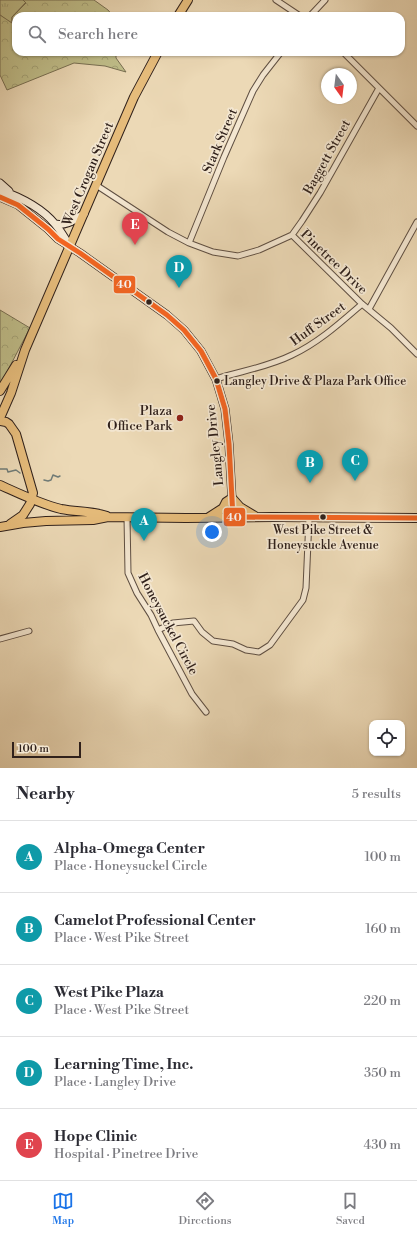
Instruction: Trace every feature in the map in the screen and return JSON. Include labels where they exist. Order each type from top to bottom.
[{"type":"main road","points":[[180,12],[188,0]]},
{"type":"main road","name":"West Crogan Street","points":[[0,418],[25,350],[134,97],[156,56]]},
{"type":"main road","name":"West Crogan Street","points":[[0,392],[25,350]]},
{"type":"main road","points":[[0,421],[9,424],[16,434],[33,490],[32,499],[23,515],[4,526]]},
{"type":"main road","points":[[0,485],[56,508],[97,513],[108,517]]},
{"type":"main road","points":[[209,517],[223,508],[226,502],[232,498],[244,510],[258,517]]},
{"type":"main road","points":[[4,526],[46,521],[93,520],[108,517],[417,518]]},
{"type":"street","points":[[276,0],[294,12]]},
{"type":"street","points":[[314,12],[325,0]]},
{"type":"street","name":"Stark Street","points":[[189,243],[253,91],[278,56]]},
{"type":"street","points":[[347,56],[417,126]]},
{"type":"street","name":"Baggett Street","points":[[292,235],[320,193],[379,88]]},
{"type":"street","points":[[0,183],[5,189],[15,196]]},
{"type":"street","name":"Pinetree Drive","points":[[96,186],[168,232],[189,243],[213,252],[238,256],[259,250],[292,235],[362,304],[391,328],[417,354]]},
{"type":"street","name":"Langley Drive","points":[[0,190],[37,208],[55,224],[71,246]]},
{"type":"street","name":"Langley Drive","points":[[0,197],[18,205],[58,239],[71,246],[172,319],[194,342],[207,360],[216,378],[227,420],[233,517]]},
{"type":"street","points":[[55,224],[67,224],[84,214]]},
{"type":"street","points":[[368,309],[417,222]]},
{"type":"street","name":"Huff Street","points":[[216,378],[268,364],[302,351],[338,325],[362,304]]},
{"type":"street","name":"Honeysuckel Circle","points":[[127,517],[128,573],[137,593],[151,615],[192,694],[206,712]]},
{"type":"street","points":[[158,630],[172,623],[194,621],[202,632],[213,641],[233,644],[246,650],[259,652],[270,645],[275,636],[299,606],[305,594],[309,518]]},
{"type":"street","points":[[0,639],[29,631]]},
{"type":"green space","points":[[0,0],[23,0],[26,2],[17,12],[12,12],[12,24],[0,15]]},
{"type":"green space","points":[[23,0],[94,0],[110,12],[17,12],[26,3]]},
{"type":"green space","points":[[0,15],[12,23],[12,56],[116,56],[126,72],[105,66],[74,63],[7,90],[0,75]]},
{"type":"green space","points":[[0,310],[30,328],[0,385]]},
{"type":"waterway","points":[[0,469],[7,469],[8,472],[16,470],[20,473]]},
{"type":"waterway","points":[[44,480],[51,480],[53,475],[58,477],[60,476]]},
{"type":"transit line","name":"40","points":[[0,197],[18,205],[58,239],[167,315],[184,330],[201,351],[216,379],[225,409],[229,444],[233,517],[417,518]]},
{"type":"place","name":"Hope Clinic","points":[[135,245]]},
{"type":"place","name":"Learning Time, Inc.","points":[[179,288]]},
{"type":"place","name":"Langley Drive & Plaza Park Office","points":[[217,381]]},
{"type":"place","name":"Plaza Office Park","points":[[180,418]]},
{"type":"place","name":"West Pike Plaza","points":[[355,481]]},
{"type":"place","name":"Camelot Professional Center","points":[[310,483]]},
{"type":"place","name":"West Pike Street & Honeysuckle Avenue","points":[[323,517]]},
{"type":"place","name":"Alpha-Omega Center","points":[[144,541]]}]
